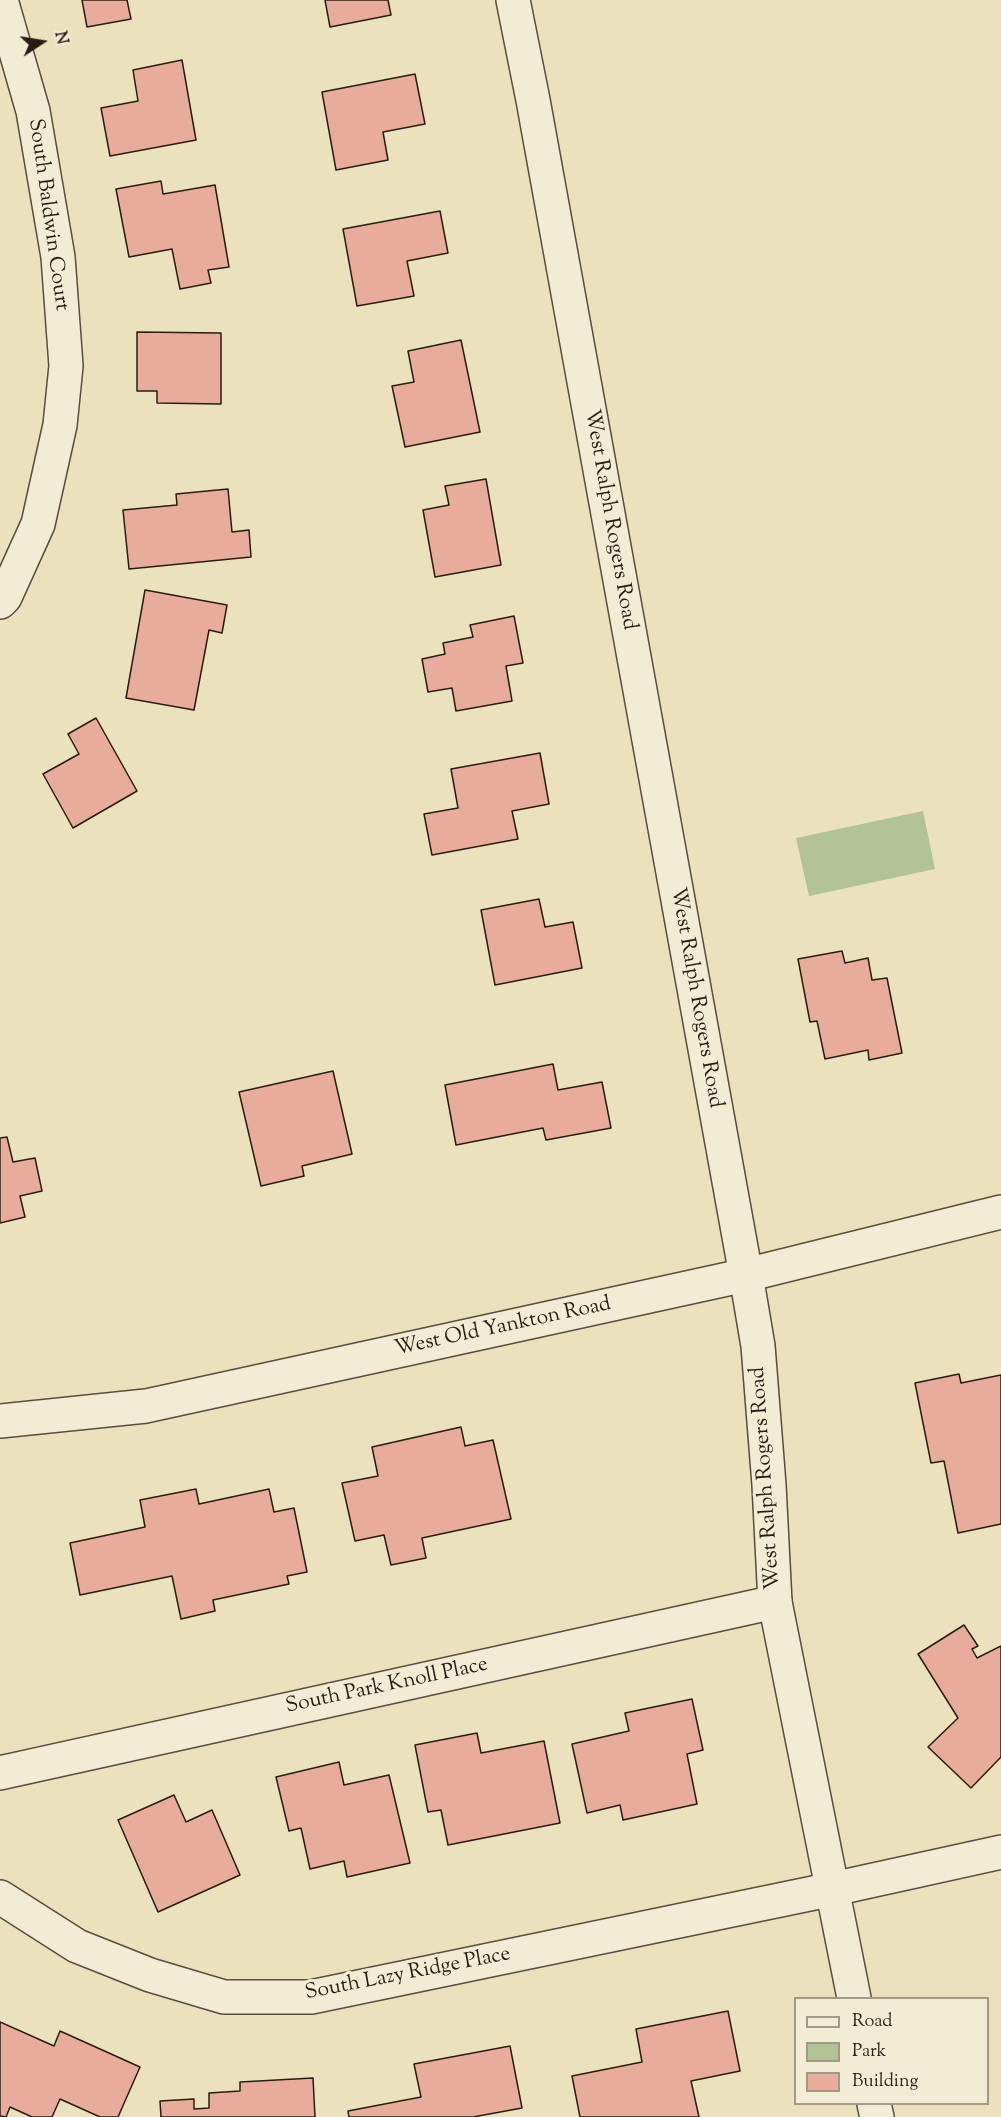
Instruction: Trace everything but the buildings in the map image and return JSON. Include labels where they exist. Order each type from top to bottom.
[{"type":"street","name":"South Baldwin Court","points":[[0,602],[5,597],[38,524],[60,425],[66,366],[58,257],[33,111],[1,0]]},
{"type":"street","name":"West Ralph Rogers Road","points":[[513,0],[746,1275],[758,1346],[775,1602],[854,1997]]},
{"type":"street","name":"West Old Yankton Road","points":[[0,1421],[146,1406],[746,1275],[1001,1212]]},
{"type":"street","name":"South Park Knoll Place","points":[[0,1773],[775,1602]]},
{"type":"street","name":"South Lazy Ridge Place","points":[[0,1897],[77,1946],[150,1975],[224,1997],[311,1997],[1001,1852]]},
{"type":"green space","points":[[923,811],[935,869],[809,896],[796,838]]}]
